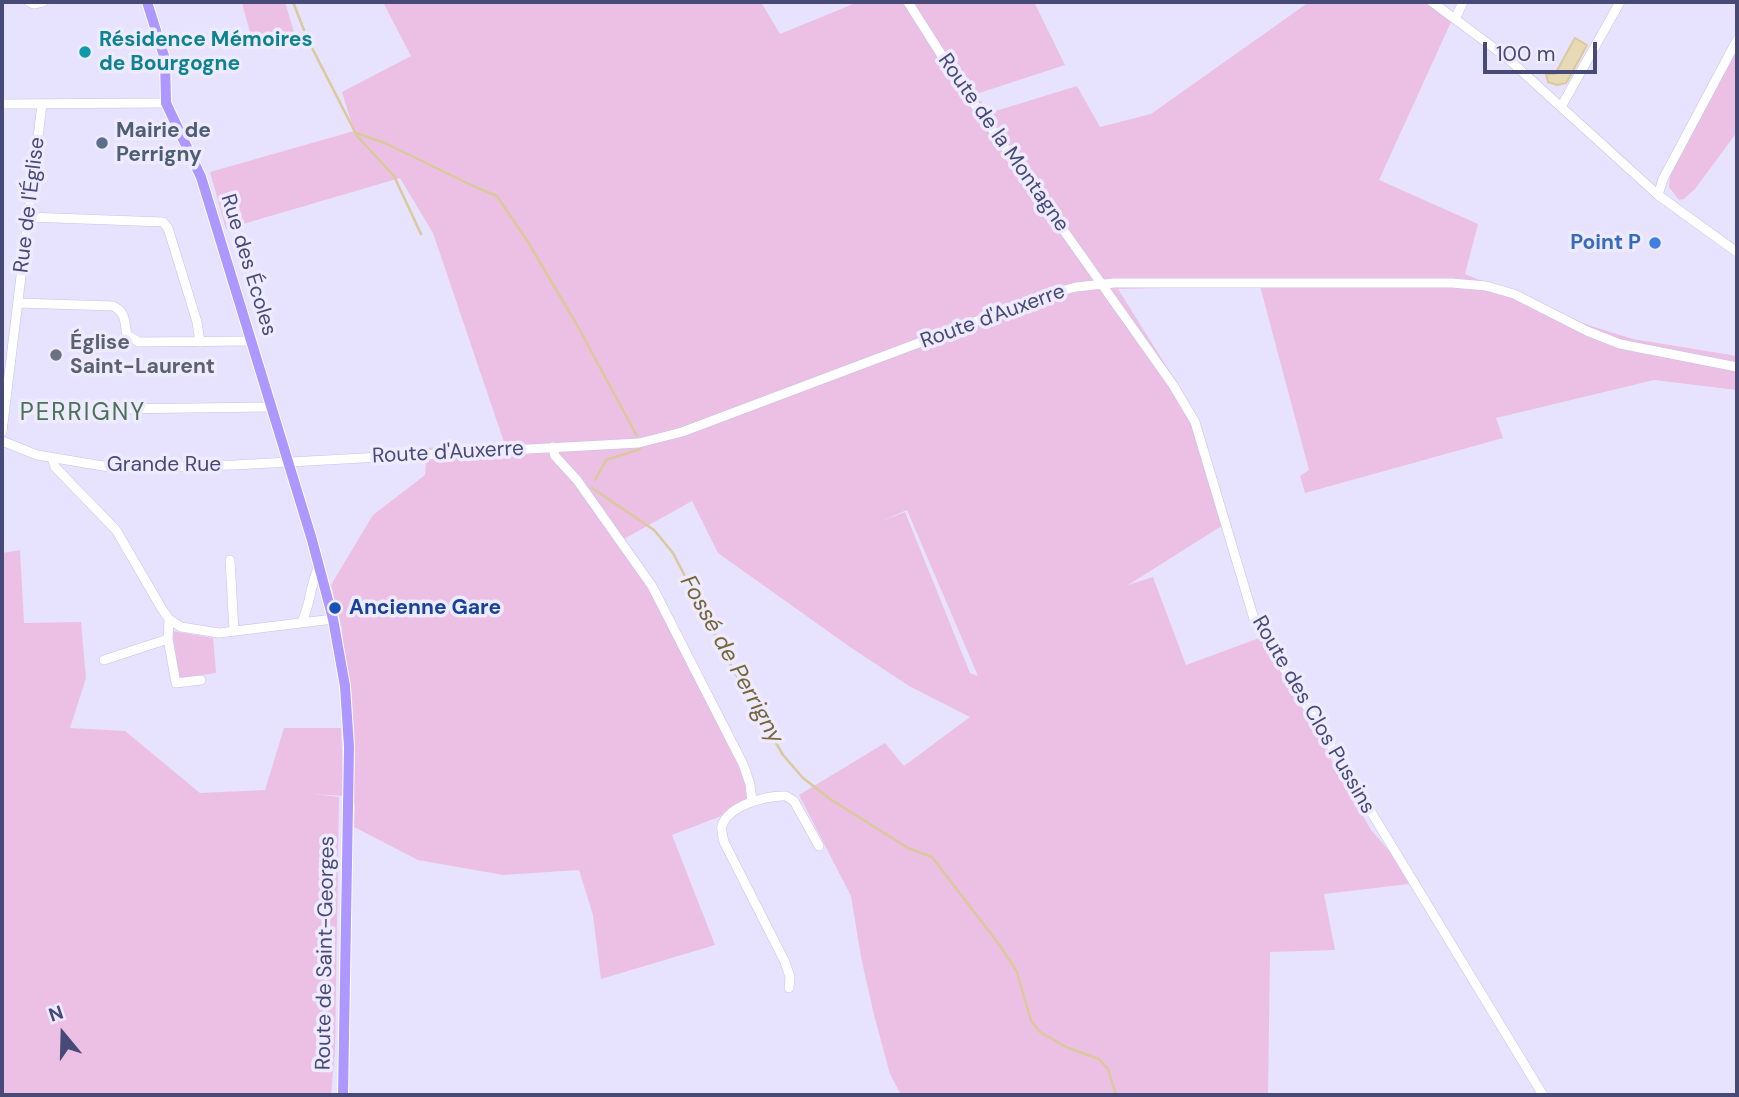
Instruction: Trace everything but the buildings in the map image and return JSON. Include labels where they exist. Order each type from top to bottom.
[{"type":"main road","name":"Rue des Écoles","points":[[147,2],[165,59],[166,103],[201,177],[333,619]]},
{"type":"main road","name":"Route de Saint-Georges","points":[[333,619],[346,698],[349,747],[343,1095]]},
{"type":"street","points":[[29,2],[43,2]]},
{"type":"street","name":"Route de la Montagne","points":[[908,2],[958,81],[1100,283]]},
{"type":"street","points":[[1432,2],[1456,17],[1516,65],[1658,195],[1737,252]]},
{"type":"street","points":[[1456,17],[1463,2]]},
{"type":"street","points":[[1561,107],[1620,2]]},
{"type":"street","points":[[1658,195],[1663,179],[1737,40]]},
{"type":"street","points":[[2,104],[166,103]]},
{"type":"street","name":"Rue de l'Église","points":[[2,432],[42,104]]},
{"type":"street","points":[[28,217],[163,222],[169,228],[197,322],[200,342]]},
{"type":"street","name":"Route d'Auxerre","points":[[287,462],[639,443],[669,436],[1046,295],[1100,283],[1452,283],[1486,286],[1514,294],[1587,331],[1613,341],[1737,368]]},
{"type":"street","name":"Route des Clos Pussins","points":[[1100,283],[1150,350],[1195,422],[1254,619],[1543,1095]]},
{"type":"street","points":[[18,303],[113,306],[125,316],[127,335],[133,341],[251,341]]},
{"type":"street","points":[[113,409],[271,407]]},
{"type":"street","name":"Grande Rue","points":[[2,441],[37,455],[122,468],[287,462]]},
{"type":"street","points":[[552,447],[555,456],[577,480],[652,586],[743,764],[750,784],[752,802]]},
{"type":"street","points":[[52,457],[55,467],[116,530],[169,619],[181,627],[219,633],[333,619]]},
{"type":"street","points":[[230,560],[234,631]]},
{"type":"street","points":[[302,622],[309,608],[312,582],[320,570]]},
{"type":"street","points":[[169,619],[169,639],[176,683],[201,680]]},
{"type":"street","points":[[104,660],[169,639]]},
{"type":"street","points":[[789,988],[790,977],[785,961],[724,842],[721,828],[724,821],[740,807],[786,796],[794,801],[819,846]]},
{"type":"shaded area","points":[[285,2],[294,32],[253,43],[242,3]]},
{"type":"shaded area","points":[[383,2],[761,2],[780,34],[858,2],[1034,2],[1065,65],[976,94],[989,113],[1077,86],[1100,127],[1151,114],[1309,2],[1425,2],[1451,22],[1379,180],[1478,224],[1465,274],[1588,325],[1633,339],[1737,356],[1737,390],[1654,380],[1496,418],[1503,438],[1305,493],[1300,476],[1309,470],[1260,286],[1118,289],[1185,396],[1228,522],[1128,585],[1153,577],[1186,665],[1262,637],[1371,830],[1417,883],[1324,894],[1335,950],[1270,952],[1268,1095],[901,1095],[890,1074],[874,1015],[851,896],[799,795],[885,743],[904,766],[970,717],[909,686],[718,553],[692,501],[624,539],[746,768],[747,806],[672,835],[715,945],[601,979],[593,915],[579,870],[503,875],[418,860],[354,827],[355,806],[342,628],[331,585],[373,515],[425,475],[427,448],[504,442],[433,233],[400,178],[226,229],[210,172],[354,131],[342,92],[411,56]],"holes":[[[907,510],[978,676],[970,673],[905,512],[879,522]]]},
{"type":"shaded area","points":[[1575,38],[1587,45],[1568,80],[1557,85],[1548,82],[1546,74],[1555,74]]},
{"type":"shaded area","points":[[1737,48],[1737,132],[1695,189],[1679,200],[1669,187],[1670,174]]},
{"type":"shaded area","points":[[20,550],[24,623],[81,622],[86,678],[70,728],[125,731],[200,793],[265,790],[284,728],[341,728],[344,796],[313,794],[339,797],[335,1050],[331,1095],[2,1095],[2,553]]},
{"type":"shaded area","points":[[172,631],[213,638],[216,673],[179,678]]},
{"type":"waterway","name":"Fossé de Perrigny","points":[[293,2],[304,30]]},
{"type":"waterway","name":"Fossé de Perrigny","points":[[307,38],[357,136],[394,176],[421,234]]},
{"type":"waterway","name":"Fossé de Perrigny","points":[[356,133],[385,143],[497,196],[528,242],[577,325],[637,436]]},
{"type":"waterway","name":"Fossé de Perrigny","points":[[595,480],[606,460],[640,449]]},
{"type":"waterway","name":"Fossé de Perrigny","points":[[592,488],[654,530],[673,553],[733,669],[783,755],[803,778],[830,799],[908,848],[932,857],[1017,972],[1031,1021],[1040,1032],[1066,1047],[1099,1059],[1108,1069],[1116,1095]]},
{"type":"place","name":"Résidence Mémoires de Bourgogne","points":[[85,52]]},
{"type":"place","name":"Mairie de Perrigny","points":[[102,143]]},
{"type":"place","name":"Point P","points":[[1655,243]]},
{"type":"place","name":"Église Saint-Laurent","points":[[56,355]]},
{"type":"place","name":"Ancienne Gare","points":[[335,608]]},
{"type":"district","name":"PERRIGNY","points":[[83,414]]}]
